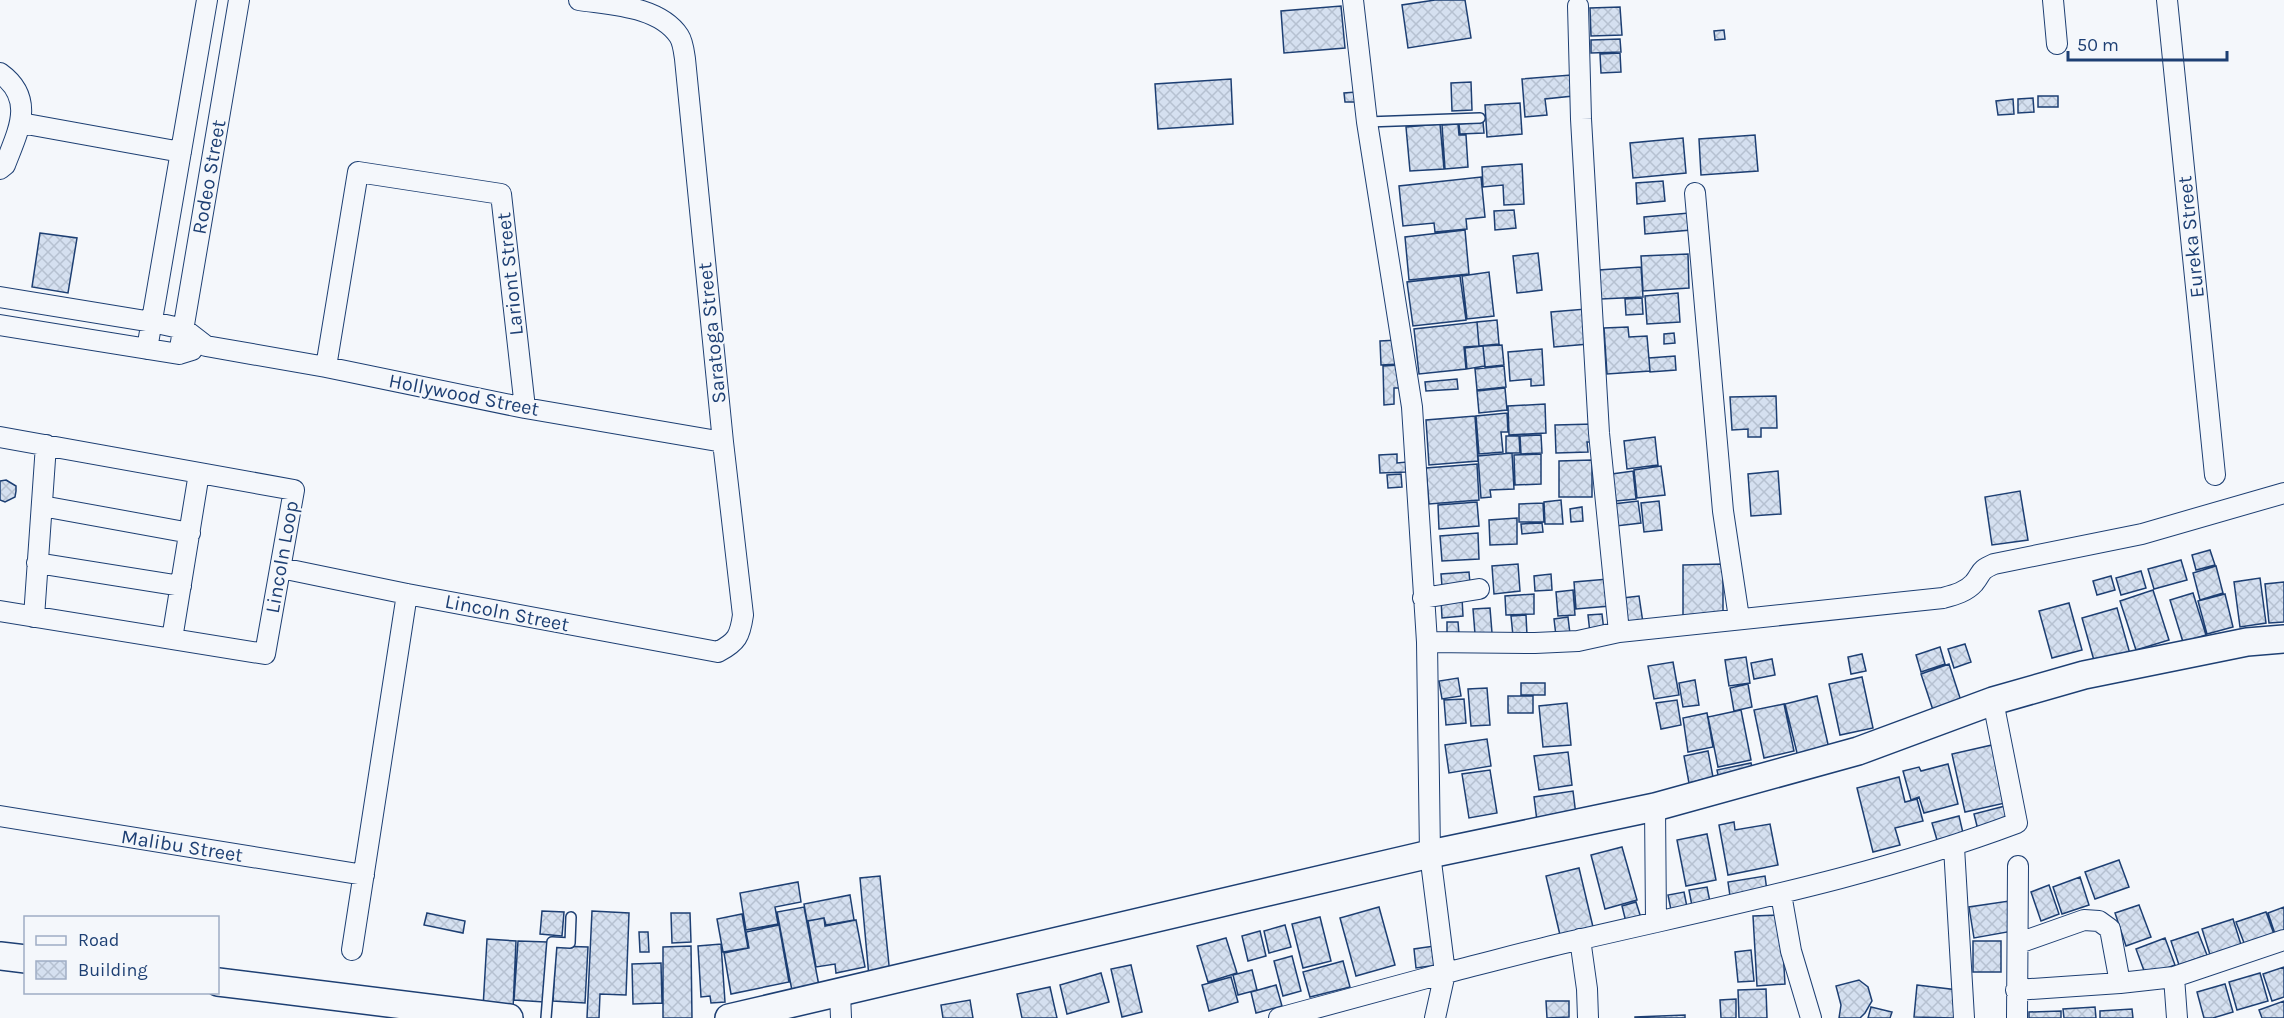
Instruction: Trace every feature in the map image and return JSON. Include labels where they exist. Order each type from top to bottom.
[{"type":"street","name":"Rodeo Street","points":[[147,349],[207,0]]},
{"type":"street","name":"Rodeo Street","points":[[179,354],[239,0]]},
{"type":"street","name":"Saratoga Street","points":[[579,0],[629,8],[652,15],[668,24],[681,38],[743,615],[740,632],[732,645]]},
{"type":"street","points":[[1353,0],[1367,122],[1412,407],[1427,642],[1430,854],[1445,973],[1435,1018]]},
{"type":"street","points":[[2053,0],[2057,45]]},
{"type":"street","name":"Eureka Street","points":[[2167,0],[2215,475]]},
{"type":"street","points":[[1578,6],[1581,119],[1599,433],[1619,632]]},
{"type":"street","points":[[0,73],[14,83],[21,106],[21,123],[5,165],[0,169]]},
{"type":"street","points":[[21,123],[181,152]]},
{"type":"street","name":"Lariont Street","points":[[326,367],[358,172],[501,194],[525,408]]},
{"type":"street","points":[[1695,193],[1723,511],[1739,618]]},
{"type":"street","points":[[0,297],[184,329],[206,346]]},
{"type":"street","points":[[0,325],[179,354],[206,346]]},
{"type":"street","name":"Hollywood Street","points":[[206,346],[326,367],[525,408],[723,441]]},
{"type":"street","name":"Lincoln Loop","points":[[0,437],[294,490],[265,654],[0,611]]},
{"type":"street","points":[[34,617],[46,445]]},
{"type":"street","points":[[172,639],[200,473]]},
{"type":"street","points":[[1427,642],[1578,641],[1619,632],[1943,598],[1964,591],[1974,583],[1982,569],[1994,564],[2142,534],[2284,493]]},
{"type":"street","points":[[42,506],[190,533]]},
{"type":"street","points":[[38,563],[181,586]]},
{"type":"street","name":"Lincoln Street","points":[[281,568],[718,652],[732,645]]},
{"type":"street","points":[[1423,598],[1479,589]]},
{"type":"street","points":[[352,950],[407,594]]},
{"type":"street","points":[[729,1018],[840,1006],[1430,854],[1655,807],[1858,751],[1993,701],[2084,675],[2247,642],[2284,639]]},
{"type":"street","points":[[1279,1018],[1580,939],[1781,894],[1954,846],[2017,823],[1993,701]]},
{"type":"street","points":[[1655,807],[1656,922]]},
{"type":"street","name":"Malibu Street","points":[[0,816],[364,875]]},
{"type":"street","points":[[1954,846],[1964,1018]]},
{"type":"street","points":[[2017,1018],[2018,866]]},
{"type":"street","points":[[1781,894],[1791,951],[1811,1018]]},
{"type":"street","points":[[2019,943],[2084,920],[2099,921],[2110,929],[2120,983]]},
{"type":"street","points":[[1580,939],[1587,989],[1587,1018]]},
{"type":"street","points":[[2016,990],[2120,983],[2174,976],[2284,940]]},
{"type":"street","points":[[0,956],[24,959]]},
{"type":"street","points":[[2174,976],[2177,1018]]},
{"type":"street","points":[[219,982],[509,1018]]},
{"type":"lane","points":[[1367,122],[1480,118]]},
{"type":"lane","points":[[546,1018],[552,942],[570,943],[571,917]]},
{"type":"building","points":[[1435,0],[1465,0],[1471,38],[1408,48],[1402,5]]},
{"type":"building","points":[[1341,6],[1345,48],[1284,53],[1281,11]]},
{"type":"building","points":[[1620,7],[1622,35],[1591,36],[1590,8]]},
{"type":"building","points":[[1724,30],[1725,39],[1715,40],[1714,31]]},
{"type":"building","points":[[1620,39],[1621,52],[1591,53],[1591,40]]},
{"type":"building","points":[[1620,53],[1621,72],[1601,73],[1600,54]]},
{"type":"building","points":[[1571,75],[1573,96],[1545,99],[1547,115],[1525,117],[1522,79]]},
{"type":"building","points":[[1231,79],[1233,124],[1158,129],[1155,84]]},
{"type":"building","points":[[1471,82],[1472,110],[1452,111],[1451,83]]},
{"type":"building","points":[[1356,92],[1356,102],[1345,102],[1344,93]]},
{"type":"building","points":[[2038,96],[2058,96],[2058,107],[2038,107]]},
{"type":"building","points":[[2033,98],[2034,112],[2018,113],[2018,99]]},
{"type":"building","points":[[2013,99],[2014,114],[1998,115],[1996,101]]},
{"type":"building","points":[[1520,103],[1522,134],[1487,137],[1485,105]]},
{"type":"building","points":[[1483,122],[1484,133],[1460,134],[1459,124]]},
{"type":"building","points":[[1440,124],[1444,169],[1410,171],[1406,127]]},
{"type":"building","points":[[1458,124],[1459,135],[1466,135],[1468,167],[1445,169],[1442,125]]},
{"type":"building","points":[[1755,135],[1758,171],[1701,175],[1699,139]]},
{"type":"building","points":[[1683,138],[1686,173],[1633,178],[1630,143]]},
{"type":"building","points":[[1522,164],[1524,204],[1504,205],[1503,185],[1483,187],[1482,167]]},
{"type":"building","points":[[1481,177],[1485,217],[1466,219],[1467,229],[1435,232],[1434,223],[1403,226],[1399,186]]},
{"type":"building","points":[[1663,181],[1665,201],[1637,204],[1636,183]]},
{"type":"building","points":[[1514,210],[1516,228],[1495,230],[1494,211]]},
{"type":"building","points":[[1689,213],[1691,230],[1645,234],[1644,217]]},
{"type":"building","points":[[1465,230],[1469,274],[1409,280],[1405,237]]},
{"type":"building","points":[[40,233],[77,238],[68,293],[32,287]]},
{"type":"building","points":[[1538,253],[1542,290],[1517,293],[1513,256]]},
{"type":"building","points":[[1688,254],[1689,288],[1643,291],[1641,256]]},
{"type":"building","points":[[1641,267],[1643,297],[1601,299],[1599,270]]},
{"type":"building","points":[[1489,272],[1494,316],[1467,319],[1462,276]]},
{"type":"building","points":[[1460,276],[1466,320],[1413,326],[1407,282]]},
{"type":"building","points":[[1678,293],[1680,322],[1647,324],[1645,296]]},
{"type":"building","points":[[1642,298],[1643,314],[1626,315],[1625,299]]},
{"type":"building","points":[[1586,309],[1589,344],[1554,347],[1551,312]]},
{"type":"building","points":[[1497,320],[1499,344],[1479,346],[1477,322]]},
{"type":"building","points":[[1477,322],[1479,346],[1464,347],[1466,369],[1419,374],[1414,329]]},
{"type":"building","points":[[1628,327],[1629,337],[1647,336],[1650,371],[1607,374],[1604,328]]},
{"type":"building","points":[[1674,333],[1675,343],[1664,344],[1664,334]]},
{"type":"building","points":[[1398,340],[1399,364],[1381,365],[1380,341]]},
{"type":"building","points":[[1502,345],[1504,365],[1485,367],[1483,346]]},
{"type":"building","points":[[1483,346],[1485,366],[1467,369],[1465,348]]},
{"type":"building","points":[[1542,349],[1544,385],[1531,386],[1531,379],[1510,381],[1508,352]]},
{"type":"building","points":[[1675,356],[1676,370],[1650,372],[1649,358]]},
{"type":"building","points":[[1400,365],[1401,388],[1394,388],[1394,404],[1384,405],[1383,366]]},
{"type":"building","points":[[1504,366],[1506,387],[1477,390],[1475,369]]},
{"type":"building","points":[[1457,379],[1458,389],[1426,391],[1425,382]]},
{"type":"building","points":[[1505,388],[1507,410],[1479,413],[1477,391]]},
{"type":"building","points":[[1776,396],[1777,428],[1761,428],[1761,437],[1748,437],[1748,429],[1732,430],[1730,397]]},
{"type":"building","points":[[1545,404],[1546,433],[1509,435],[1508,406]]},
{"type":"building","points":[[1507,413],[1508,432],[1501,432],[1503,452],[1479,454],[1476,416]]},
{"type":"building","points":[[1475,416],[1478,461],[1429,465],[1426,420]]},
{"type":"building","points":[[1594,424],[1594,442],[1587,442],[1588,452],[1556,453],[1555,425]]},
{"type":"building","points":[[1541,435],[1542,453],[1521,454],[1520,436]]},
{"type":"building","points":[[1506,436],[1519,436],[1520,453],[1506,453]]},
{"type":"building","points":[[1655,437],[1658,465],[1627,469],[1624,441]]},
{"type":"building","points":[[1512,453],[1514,489],[1490,490],[1491,497],[1481,498],[1478,456]]},
{"type":"building","points":[[1397,454],[1397,463],[1407,462],[1407,472],[1380,473],[1379,455]]},
{"type":"building","points":[[1541,454],[1541,484],[1515,485],[1514,455]]},
{"type":"building","points":[[1592,460],[1592,497],[1559,497],[1559,461]]},
{"type":"building","points":[[1477,464],[1479,500],[1429,504],[1426,468]]},
{"type":"building","points":[[1661,466],[1665,495],[1637,498],[1634,470]]},
{"type":"building","points":[[1633,471],[1636,499],[1616,501],[1612,474]]},
{"type":"building","points":[[1778,471],[1781,514],[1751,516],[1748,474]]},
{"type":"building","points":[[1401,474],[1402,487],[1388,488],[1387,475]]},
{"type":"building","points":[[6,480],[16,486],[16,491],[15,497],[5,502],[0,500],[0,481]]},
{"type":"building","points":[[2020,491],[2028,540],[1992,545],[1985,497]]},
{"type":"building","points":[[1561,500],[1563,524],[1545,524],[1544,502]]},
{"type":"building","points":[[1638,501],[1641,523],[1616,526],[1613,504]]},
{"type":"building","points":[[1659,501],[1662,530],[1644,532],[1641,503]]},
{"type":"building","points":[[1477,502],[1479,526],[1439,529],[1438,505]]},
{"type":"building","points":[[1543,503],[1544,522],[1519,522],[1519,504]]},
{"type":"building","points":[[1582,507],[1583,521],[1571,522],[1570,509]]},
{"type":"building","points":[[1517,518],[1517,544],[1490,545],[1489,520]]},
{"type":"building","points":[[1542,523],[1543,532],[1522,534],[1521,524]]},
{"type":"building","points":[[1478,533],[1479,559],[1442,561],[1440,536]]},
{"type":"building","points":[[2210,550],[2215,565],[2196,570],[2192,555]]},
{"type":"building","points":[[2181,560],[2187,580],[2154,589],[2148,569]]},
{"type":"building","points":[[1518,564],[1520,591],[1494,594],[1492,566]]},
{"type":"building","points":[[1723,564],[1723,617],[1683,617],[1683,565]]},
{"type":"building","points":[[2216,566],[2223,593],[2200,600],[2193,573]]},
{"type":"building","points":[[2141,571],[2146,588],[2121,595],[2116,578]]},
{"type":"building","points":[[1469,572],[1470,584],[1442,586],[1441,574]]},
{"type":"building","points":[[1551,574],[1552,590],[1535,591],[1534,576]]},
{"type":"building","points":[[2111,576],[2115,590],[2097,595],[2093,581]]},
{"type":"building","points":[[2260,578],[2266,623],[2240,627],[2234,582]]},
{"type":"building","points":[[1608,579],[1610,606],[1576,609],[1574,582]]},
{"type":"building","points":[[2284,582],[2284,622],[2269,623],[2265,584]]},
{"type":"building","points":[[1573,590],[1575,615],[1558,616],[1556,592]]},
{"type":"building","points":[[2153,590],[2169,640],[2136,650],[2120,601]]},
{"type":"building","points":[[2193,593],[2206,635],[2183,642],[2170,600]]},
{"type":"building","points":[[1534,594],[1534,614],[1506,615],[1505,596]]},
{"type":"building","points":[[2225,594],[2233,627],[2207,634],[2198,601]]},
{"type":"building","points":[[1639,596],[1643,623],[1626,626],[1623,598]]},
{"type":"building","points":[[1462,598],[1463,616],[1442,618],[1441,599]]},
{"type":"building","points":[[2069,603],[2082,650],[2052,658],[2039,611]]},
{"type":"building","points":[[1490,608],[1492,633],[1475,634],[1473,609]]},
{"type":"building","points":[[2117,608],[2130,654],[2095,664],[2082,618]]},
{"type":"building","points":[[1602,614],[1604,631],[1590,633],[1588,615]]},
{"type":"building","points":[[1526,615],[1527,635],[1513,636],[1511,616]]},
{"type":"building","points":[[1568,617],[1570,634],[1556,636],[1554,619]]},
{"type":"building","points":[[1447,622],[1458,622],[1459,634],[1447,634]]},
{"type":"building","points":[[1965,644],[1971,662],[1954,668],[1948,649]]},
{"type":"building","points":[[1940,647],[1945,664],[1921,672],[1916,655]]},
{"type":"building","points":[[1862,654],[1866,671],[1851,674],[1848,657]]},
{"type":"building","points":[[1746,657],[1750,683],[1729,686],[1725,660]]},
{"type":"building","points":[[1772,659],[1775,675],[1754,679],[1751,663]]},
{"type":"building","points":[[1673,662],[1679,695],[1654,699],[1648,666]]},
{"type":"building","points":[[1949,664],[1962,704],[1934,713],[1921,674]]},
{"type":"building","points":[[1862,677],[1873,728],[1840,735],[1829,684]]},
{"type":"building","points":[[1458,678],[1461,696],[1442,699],[1439,681]]},
{"type":"building","points":[[1695,680],[1699,705],[1683,707],[1679,683]]},
{"type":"building","points":[[1521,683],[1545,683],[1545,695],[1521,695]]},
{"type":"building","points":[[1748,684],[1752,707],[1734,711],[1730,688]]},
{"type":"building","points":[[1487,688],[1490,725],[1471,726],[1468,689]]},
{"type":"building","points":[[1508,696],[1533,696],[1533,713],[1508,713]]},
{"type":"building","points":[[1817,696],[1830,753],[1799,761],[1785,704]]},
{"type":"building","points":[[1464,699],[1466,723],[1446,725],[1444,700]]},
{"type":"building","points":[[1677,700],[1681,725],[1661,729],[1656,703]]},
{"type":"building","points":[[1567,703],[1571,745],[1543,747],[1539,706]]},
{"type":"building","points":[[1784,704],[1794,751],[1764,758],[1754,710]]},
{"type":"building","points":[[1741,710],[1751,760],[1718,767],[1708,717]]},
{"type":"building","points":[[1707,713],[1713,747],[1688,752],[1683,718]]},
{"type":"building","points":[[1487,739],[1491,766],[1449,773],[1445,745]]},
{"type":"building","points":[[1992,745],[2005,803],[1965,812],[1952,754]]},
{"type":"building","points":[[1708,751],[1713,777],[1689,783],[1684,756]]},
{"type":"building","points":[[1568,752],[1572,785],[1539,790],[1534,756]]},
{"type":"building","points":[[1751,763],[1754,777],[1720,784],[1717,770]]},
{"type":"building","points":[[1948,764],[1958,804],[1924,813],[1919,797],[1911,800],[1903,771],[1919,767],[1921,771]]},
{"type":"building","points":[[1490,770],[1497,813],[1469,818],[1462,774]]},
{"type":"building","points":[[1899,777],[1905,802],[1917,799],[1923,821],[1895,828],[1900,845],[1873,852],[1857,788]]},
{"type":"building","points":[[1573,791],[1576,815],[1537,821],[1534,797]]},
{"type":"building","points":[[2005,806],[2009,822],[1978,830],[1974,814]]},
{"type":"building","points":[[1959,816],[1963,833],[1937,840],[1932,823]]},
{"type":"building","points":[[1734,822],[1735,830],[1770,824],[1778,865],[1728,875],[1719,825]]},
{"type":"building","points":[[1707,834],[1716,880],[1686,886],[1677,840]]},
{"type":"building","points":[[1622,847],[1637,900],[1605,909],[1591,855]]},
{"type":"building","points":[[2119,860],[2129,887],[2095,899],[2085,872]]},
{"type":"building","points":[[1579,868],[1593,927],[1560,935],[1546,876]]},
{"type":"building","points":[[880,876],[890,975],[869,977],[860,878]]},
{"type":"building","points":[[1765,876],[1767,891],[1730,896],[1728,882]]},
{"type":"building","points":[[2080,877],[2089,905],[2062,914],[2053,887]]},
{"type":"building","points":[[798,882],[801,902],[775,907],[778,924],[746,930],[740,893]]},
{"type":"building","points":[[2049,885],[2059,914],[2041,921],[2031,892]]},
{"type":"building","points":[[1707,887],[1710,902],[1692,906],[1689,890]]},
{"type":"building","points":[[1684,892],[1687,907],[1671,910],[1668,895]]},
{"type":"building","points":[[850,895],[854,920],[826,925],[824,918],[807,921],[804,904]]},
{"type":"building","points":[[2009,901],[2013,931],[1974,938],[1969,907]]},
{"type":"building","points":[[1636,902],[1641,918],[1626,922],[1622,906]]},
{"type":"building","points":[[2139,905],[2151,937],[2126,946],[2115,913]]},
{"type":"building","points":[[804,907],[820,991],[793,996],[777,912]]},
{"type":"building","points":[[1379,907],[1395,965],[1356,976],[1340,918]]},
{"type":"building","points":[[2284,907],[2284,934],[2276,937],[2268,913]]},
{"type":"building","points":[[542,911],[564,912],[562,936],[540,934]]},
{"type":"building","points":[[592,911],[629,913],[626,995],[600,994],[599,1018],[587,1018]]},
{"type":"building","points":[[2266,912],[2275,937],[2246,948],[2236,922]]},
{"type":"building","points":[[427,913],[465,921],[463,933],[424,925]]},
{"type":"building","points":[[671,913],[690,913],[691,942],[672,943]]},
{"type":"building","points":[[742,914],[748,948],[723,952],[717,919]]},
{"type":"building","points":[[1781,915],[1785,984],[1757,986],[1753,916]]},
{"type":"building","points":[[1320,917],[1331,961],[1303,968],[1292,924]]},
{"type":"building","points":[[824,918],[825,926],[856,920],[865,967],[836,973],[835,964],[816,967],[808,921]]},
{"type":"building","points":[[2233,919],[2243,951],[2212,961],[2202,929]]},
{"type":"building","points":[[779,925],[789,982],[731,994],[724,953],[749,948],[746,932]]},
{"type":"building","points":[[1285,925],[1291,947],[1269,953],[1264,931]]},
{"type":"building","points":[[1260,931],[1266,956],[1248,961],[1242,936]]},
{"type":"building","points":[[639,932],[648,932],[649,952],[640,952]]},
{"type":"building","points":[[2198,932],[2207,955],[2179,965],[2171,941]]},
{"type":"building","points":[[1226,938],[1237,973],[1208,982],[1197,946]]},
{"type":"building","points":[[2165,938],[2175,965],[2146,976],[2136,949]]},
{"type":"building","points":[[487,939],[516,941],[513,1009],[483,1008]]},
{"type":"building","points":[[518,941],[547,942],[544,1002],[514,1000]]},
{"type":"building","points":[[1973,941],[2001,941],[2001,972],[1973,972]]},
{"type":"building","points":[[721,944],[725,1002],[711,1003],[710,996],[701,997],[698,946]]},
{"type":"building","points":[[556,946],[588,947],[585,1003],[553,1001]]},
{"type":"building","points":[[691,946],[692,1018],[663,1018],[663,947]]},
{"type":"building","points":[[1434,946],[1437,965],[1416,968],[1414,949]]},
{"type":"building","points":[[1751,950],[1754,981],[1738,982],[1735,952]]},
{"type":"building","points":[[1292,956],[1301,991],[1283,996],[1274,961]]},
{"type":"building","points":[[1343,961],[1350,987],[1310,997],[1303,972]]},
{"type":"building","points":[[661,963],[662,1003],[633,1004],[632,964]]},
{"type":"building","points":[[1131,965],[1142,1012],[1122,1017],[1111,969]]},
{"type":"building","points":[[2284,967],[2284,997],[2272,1001],[2263,974]]},
{"type":"building","points":[[1252,970],[1257,990],[1238,995],[1233,975]]},
{"type":"building","points":[[1101,973],[1109,1002],[1067,1014],[1060,985]]},
{"type":"building","points":[[2260,973],[2268,1001],[2237,1010],[2229,982]]},
{"type":"building","points":[[1231,977],[1238,1002],[1209,1011],[1202,985]]},
{"type":"building","points":[[1859,980],[1868,987],[1872,1001],[1860,1018],[1839,1018],[1841,1005],[1836,986]]},
{"type":"building","points":[[2225,984],[2233,1012],[2213,1018],[2204,1018],[2197,992]]},
{"type":"building","points":[[1276,985],[1282,1006],[1256,1013],[1251,992]]},
{"type":"building","points":[[1917,985],[1958,990],[1954,1018],[1914,1017]]},
{"type":"building","points":[[1050,987],[1057,1018],[1022,1018],[1017,994]]},
{"type":"building","points":[[1766,989],[1767,1018],[1739,1018],[1738,990]]},
{"type":"building","points":[[1736,999],[1736,1018],[1721,1018],[1720,1000]]},
{"type":"building","points":[[970,1000],[973,1018],[943,1018],[941,1005]]},
{"type":"building","points":[[1546,1001],[1569,1001],[1569,1017],[1547,1018]]},
{"type":"building","points":[[2284,1001],[2284,1018],[2262,1018],[2259,1010]]},
{"type":"building","points":[[1871,1007],[1892,1012],[1890,1018],[1868,1018]]},
{"type":"building","points":[[2095,1007],[2096,1018],[2064,1018],[2063,1009]]},
{"type":"building","points":[[2132,1009],[2133,1018],[2100,1018],[2100,1011]]},
{"type":"building","points":[[2061,1011],[2061,1018],[2029,1018],[2029,1012]]},
{"type":"building","points":[[1685,1015],[1685,1018],[1635,1018],[1635,1017]]}]
